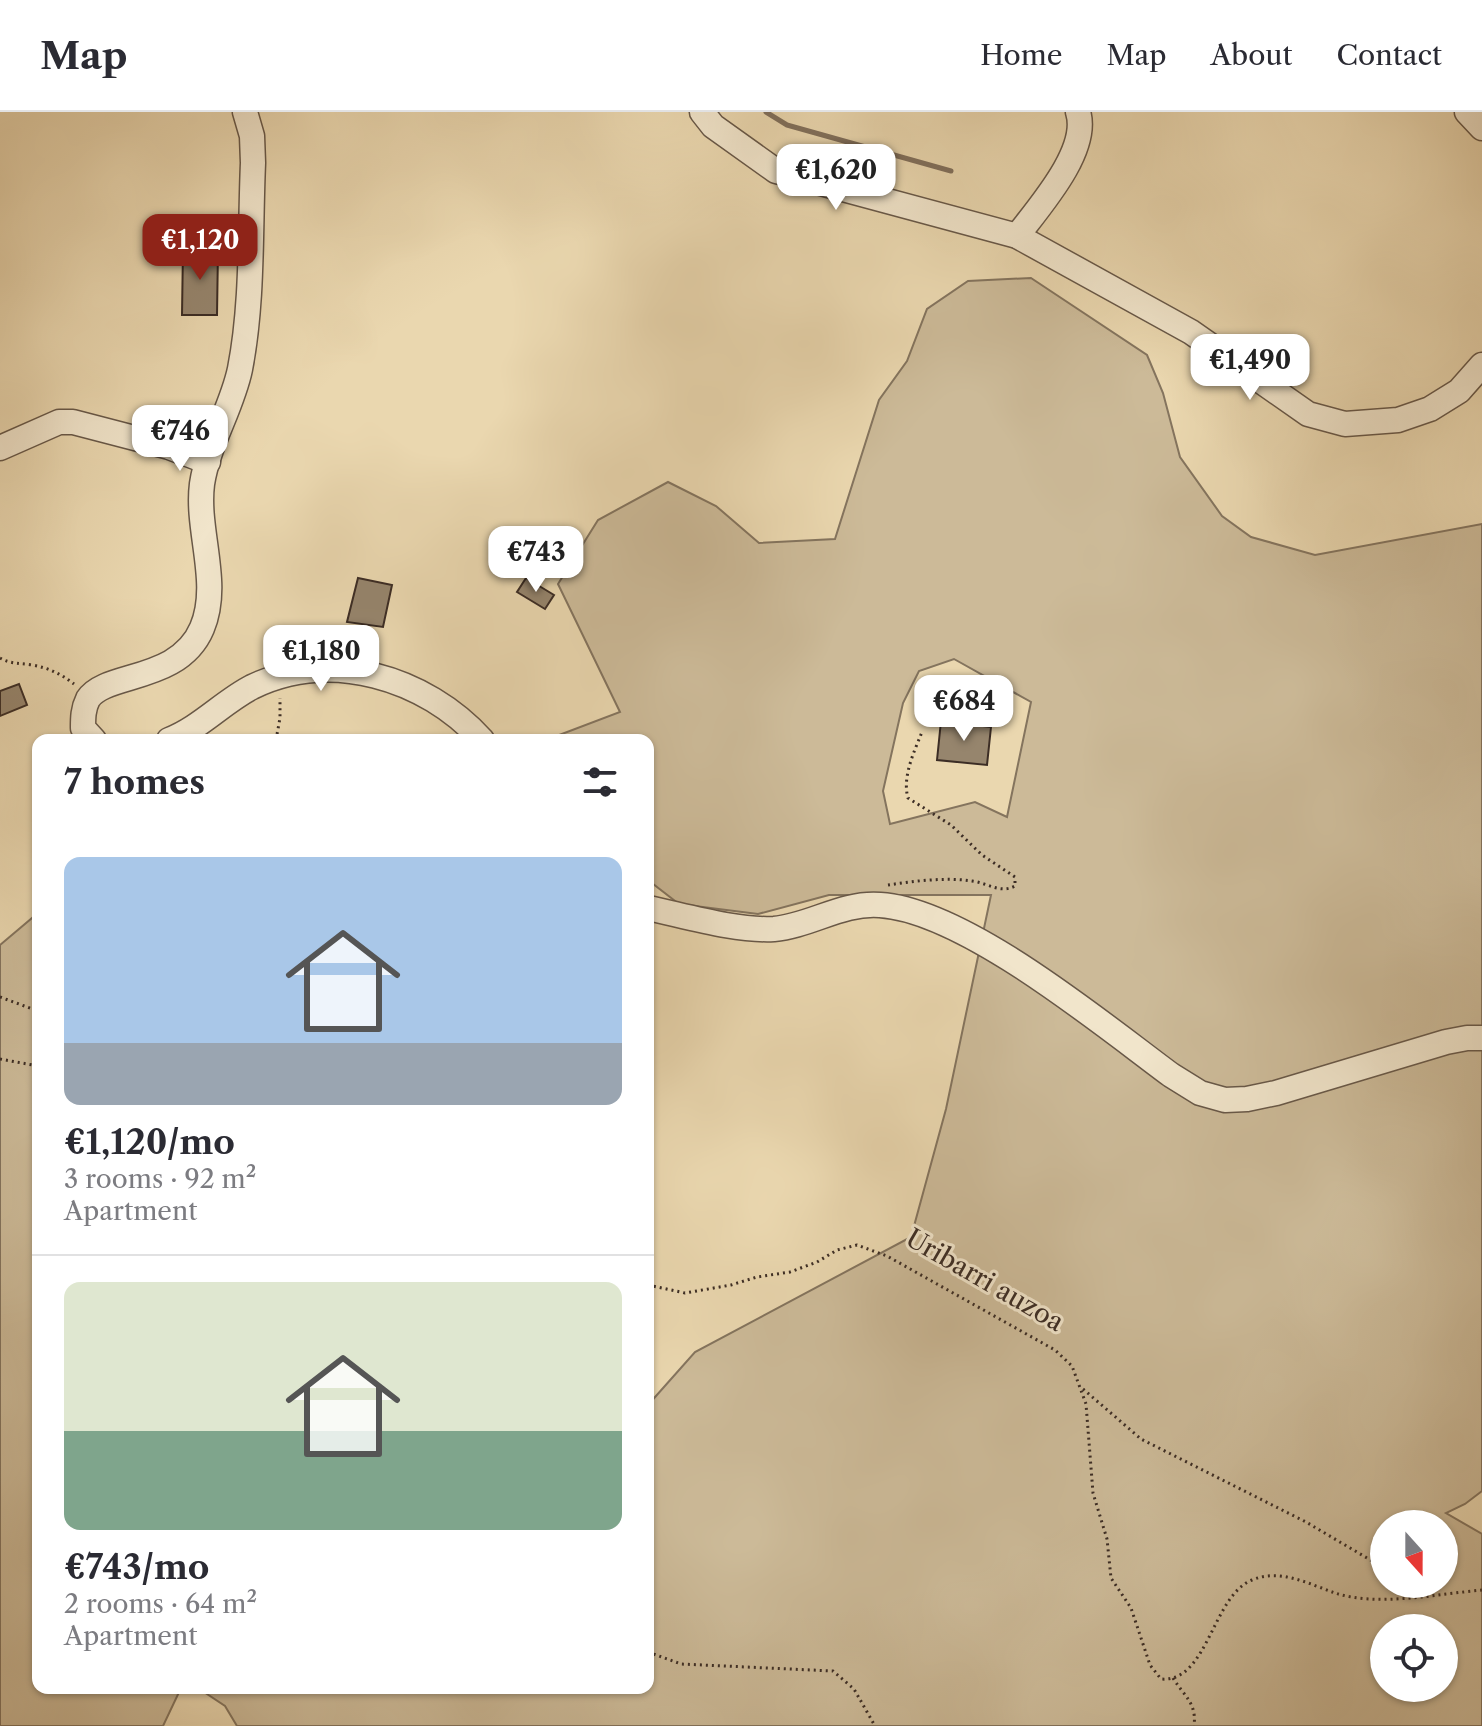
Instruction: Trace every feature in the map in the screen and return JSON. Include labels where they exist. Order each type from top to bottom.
[{"type":"street","points":[[88,734],[83,728],[83,711],[89,697],[98,690],[161,668],[181,656],[202,629],[209,591],[201,503],[203,481],[240,371],[246,327],[253,163],[252,136],[245,112]]},
{"type":"street","points":[[702,112],[713,126],[776,171],[1017,236],[1191,332],[1308,414],[1345,424],[1398,420],[1430,409],[1459,391],[1482,365]]},
{"type":"street","points":[[1017,236],[1065,173],[1081,123],[1078,112]]},
{"type":"street","points":[[1467,112],[1482,128]]},
{"type":"street","points":[[0,448],[59,422],[73,422],[146,440],[208,462]]},
{"type":"street","points":[[178,734],[252,687],[307,669],[343,669],[392,681],[431,697],[464,720],[477,734]]},
{"type":"street","points":[[654,909],[775,929],[857,905],[903,908],[939,922],[1002,955],[1171,1075],[1200,1093],[1225,1100],[1276,1093],[1446,1042],[1482,1038]]},
{"type":"path","points":[[0,658],[59,673],[89,697]]},
{"type":"path","points":[[275,678],[280,702],[277,734]]},
{"type":"path","points":[[879,887],[910,881],[952,879],[975,881],[1006,890],[1015,886],[1017,881],[982,855],[951,825],[908,798],[908,775],[922,732]]},
{"type":"path","points":[[0,997],[32,1009]]},
{"type":"path","points":[[0,1059],[32,1065]]},
{"type":"path","name":"Uribarri auzoa","points":[[654,1286],[685,1293],[790,1272],[837,1250],[857,1245],[867,1247],[1055,1350],[1072,1366],[1086,1404],[1093,1493],[1107,1539],[1111,1578],[1131,1608],[1154,1673],[1161,1679],[1173,1678]]},
{"type":"path","points":[[1081,1388],[1141,1439],[1306,1522],[1370,1560]]},
{"type":"path","points":[[1194,1726],[1192,1701],[1173,1678],[1187,1670],[1199,1656],[1235,1593],[1253,1579],[1292,1578],[1352,1597],[1370,1598]]},
{"type":"path","points":[[1458,1592],[1482,1590]]},
{"type":"path","points":[[654,1654],[681,1664],[833,1671],[854,1689],[875,1726]]},
{"type":"shaded area","points":[[1031,278],[1147,355],[1163,393],[1180,457],[1222,516],[1251,537],[1315,555],[1482,524],[1482,1491],[1452,1510],[1370,1510],[1370,1598],[1458,1598],[1458,1520],[1482,1534],[1482,1726],[237,1726],[225,1706],[207,1694],[654,1694],[654,1398],[695,1352],[911,1237],[946,1109],[991,895],[829,895],[758,914],[679,904],[654,885],[654,734],[562,734],[620,712],[558,584],[598,520],[668,482],[716,506],[759,543],[835,539],[879,400],[907,361],[927,309],[968,281]],"holes":[[[954,659],[1031,702],[1007,817],[975,802],[890,824],[883,791],[903,703],[919,671]]]},
{"type":"shaded area","points":[[32,918],[32,1694],[178,1694],[163,1726],[0,1726],[0,945]]},
{"type":"building","points":[[183,248],[218,249],[217,315],[182,315]]},
{"type":"building","points":[[358,578],[392,585],[383,627],[347,622]]},
{"type":"building","points":[[526,578],[554,595],[545,609],[517,592]]},
{"type":"building","points":[[19,684],[27,705],[0,716],[0,691]]},
{"type":"building","points":[[941,721],[991,727],[987,765],[937,760]]},
{"type":"waterway","points":[[766,112],[787,125],[951,171]]}]
